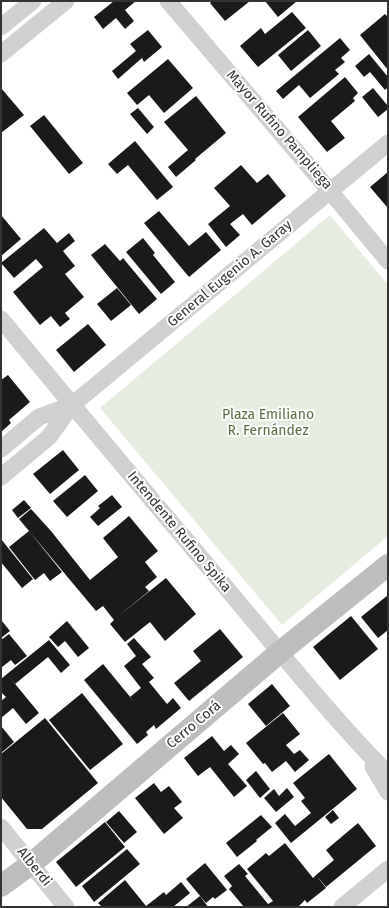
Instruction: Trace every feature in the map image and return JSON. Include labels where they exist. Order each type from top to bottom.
[{"type":"street","points":[[1,27],[33,1]]},
{"type":"street","points":[[1,54],[66,1]]},
{"type":"street","name":"Mayor Rufino Pampliega","points":[[168,1],[388,261]]},
{"type":"street","name":"General Eugenio A. Garay","points":[[1,477],[49,437],[72,405],[388,143]]},
{"type":"street","name":"Intendente Rufino Spika","points":[[1,319],[280,652],[358,743],[388,774]]},
{"type":"street","name":"General Eugenio A. Garay","points":[[1,449],[39,417],[72,405]]},
{"type":"street","name":"Cerro Corá","points":[[1,886],[31,864],[280,652],[388,565]]},
{"type":"street","name":"Intendente Rufino Spika","points":[[358,743],[388,792]]},
{"type":"street","name":"Alberdi","points":[[1,828],[66,907]]},
{"type":"street","points":[[342,907],[388,869]]},
{"type":"green space","name":"Plaza Emiliano R. Fernández","points":[[330,215],[388,285],[388,536],[282,625],[100,408]]},
{"type":"building","points":[[114,1],[136,1],[125,10],[134,21],[125,29],[116,18],[103,29],[94,17]]},
{"type":"building","points":[[212,1],[250,1],[225,21],[210,3]]},
{"type":"building","points":[[265,1],[297,1],[278,17]]},
{"type":"building","points":[[292,12],[306,28],[258,67],[240,46],[261,28],[265,34]]},
{"type":"building","points":[[385,14],[388,17],[388,70],[360,35]]},
{"type":"building","points":[[148,30],[162,47],[144,62],[142,58],[118,79],[112,71],[136,51],[130,44]]},
{"type":"building","points":[[308,30],[321,46],[291,71],[278,55]]},
{"type":"building","points":[[340,38],[350,50],[341,58],[345,62],[335,70],[339,74],[310,98],[299,85],[283,99],[276,91]]},
{"type":"building","points":[[369,54],[388,77],[388,87],[385,90],[370,72],[364,77],[355,66]]},
{"type":"building","points":[[168,59],[193,88],[164,113],[149,95],[137,105],[127,93]]},
{"type":"building","points":[[345,77],[358,93],[353,98],[355,101],[331,121],[345,138],[327,152],[298,117]]},
{"type":"building","points":[[1,88],[24,115],[1,133]]},
{"type":"building","points":[[373,88],[388,106],[388,109],[378,117],[362,97]]},
{"type":"building","points":[[196,96],[226,133],[176,177],[168,167],[188,150],[164,122]]},
{"type":"building","points":[[138,108],[154,127],[147,134],[130,114]]},
{"type":"building","points":[[44,115],[83,163],[69,174],[30,126]]},
{"type":"building","points":[[135,141],[173,187],[157,200],[128,165],[117,174],[108,164]]},
{"type":"building","points":[[241,165],[257,183],[268,174],[286,196],[252,225],[243,214],[230,224],[240,235],[226,247],[208,224],[230,206],[214,188]]},
{"type":"building","points":[[388,172],[388,206],[387,207],[370,187]]},
{"type":"building","points":[[159,211],[189,246],[206,232],[221,250],[189,277],[144,223]]},
{"type":"building","points":[[1,215],[21,239],[1,256]]},
{"type":"building","points":[[44,228],[57,243],[69,233],[75,241],[63,251],[75,266],[65,274],[84,297],[65,313],[70,319],[60,327],[51,316],[40,325],[13,292],[43,267],[36,259],[14,278],[1,263]]},
{"type":"building","points":[[143,238],[155,253],[153,255],[175,282],[161,294],[126,252]]},
{"type":"building","points":[[105,244],[120,261],[123,258],[157,299],[139,314],[91,255]]},
{"type":"building","points":[[117,288],[131,305],[111,321],[97,304]]},
{"type":"building","points":[[88,324],[106,345],[74,372],[56,350]]},
{"type":"building","points":[[8,375],[30,402],[9,420],[11,423],[1,432],[1,380]]},
{"type":"building","points":[[63,450],[79,470],[50,494],[33,474]]},
{"type":"building","points":[[85,475],[98,491],[67,517],[53,501]]},
{"type":"building","points":[[112,495],[122,507],[98,526],[90,517],[100,508],[98,506]]},
{"type":"building","points":[[24,500],[31,508],[18,518],[12,510]]},
{"type":"building","points":[[31,509],[51,531],[90,580],[118,557],[103,538],[129,516],[158,551],[145,562],[157,577],[145,587],[149,591],[116,618],[166,578],[196,614],[165,641],[150,622],[125,642],[110,624],[114,620],[103,606],[96,611],[19,519]]},
{"type":"building","points":[[29,531],[62,572],[50,581],[44,573],[35,580],[9,547]]},
{"type":"building","points":[[1,539],[33,579],[22,588],[1,562]]},
{"type":"building","points":[[388,595],[388,630],[378,638],[361,617]]},
{"type":"building","points":[[351,616],[378,649],[340,680],[313,647]]},
{"type":"building","points":[[2,621],[10,631],[1,638],[1,623]]},
{"type":"building","points":[[67,621],[89,648],[78,657],[65,641],[58,647],[49,637]]},
{"type":"building","points":[[220,629],[243,657],[189,701],[174,683],[201,661],[193,651]]},
{"type":"building","points":[[9,634],[27,656],[15,665],[11,660],[2,667],[1,640]]},
{"type":"building","points":[[134,638],[151,657],[142,664],[154,678],[149,682],[167,704],[173,698],[181,708],[156,729],[154,725],[146,732],[148,735],[137,744],[84,680],[103,664],[130,697],[141,688],[124,666],[136,656],[127,644]]},
{"type":"building","points":[[49,640],[70,665],[61,673],[48,657],[15,684],[7,674]]},
{"type":"building","points":[[7,674],[39,713],[26,724],[13,708],[1,718],[1,701],[6,697],[1,692],[1,679]]},
{"type":"building","points":[[272,684],[290,706],[266,726],[248,704]]},
{"type":"building","points":[[82,693],[123,744],[90,770],[49,720]]},
{"type":"building","points":[[283,713],[300,734],[286,745],[294,754],[300,750],[309,760],[295,772],[286,761],[272,772],[265,763],[263,764],[246,743]]},
{"type":"building","points":[[45,718],[98,783],[42,829],[27,829],[1,797],[1,754]]},
{"type":"building","points":[[1,726],[14,742],[1,753]]},
{"type":"building","points":[[212,736],[224,751],[231,745],[239,754],[228,764],[247,786],[234,797],[210,767],[198,776],[184,758]]},
{"type":"building","points":[[329,754],[357,789],[291,843],[275,823],[285,814],[295,826],[311,813],[301,801],[305,798],[293,783]]},
{"type":"building","points":[[256,771],[270,789],[260,798],[246,780]]},
{"type":"building","points":[[154,783],[161,792],[169,786],[182,802],[174,808],[183,818],[164,834],[135,798]]},
{"type":"building","points":[[287,788],[294,797],[276,812],[264,798],[274,789],[279,796]]},
{"type":"building","points":[[333,810],[339,818],[331,824],[325,817]]},
{"type":"building","points":[[119,811],[137,832],[124,843],[106,822]]},
{"type":"building","points":[[261,815],[272,827],[237,857],[226,843]]},
{"type":"building","points":[[105,822],[125,847],[76,887],[56,862]]},
{"type":"building","points":[[358,823],[376,846],[326,887],[316,875],[334,860],[326,850]]},
{"type":"building","points":[[285,843],[313,878],[316,875],[326,888],[307,903],[305,900],[298,907],[244,907],[229,889],[232,886],[224,876],[239,864],[248,874],[245,876],[268,904],[273,901],[247,869],[266,853],[269,856]]},
{"type":"building","points":[[127,849],[140,864],[94,902],[82,886]]},
{"type":"building","points":[[205,863],[227,890],[215,899],[213,897],[206,903],[186,879]]},
{"type":"building","points":[[125,880],[146,906],[164,892],[166,895],[181,882],[190,893],[173,907],[102,907],[98,903]]},
{"type":"building","points":[[200,896],[208,907],[186,907]]}]
